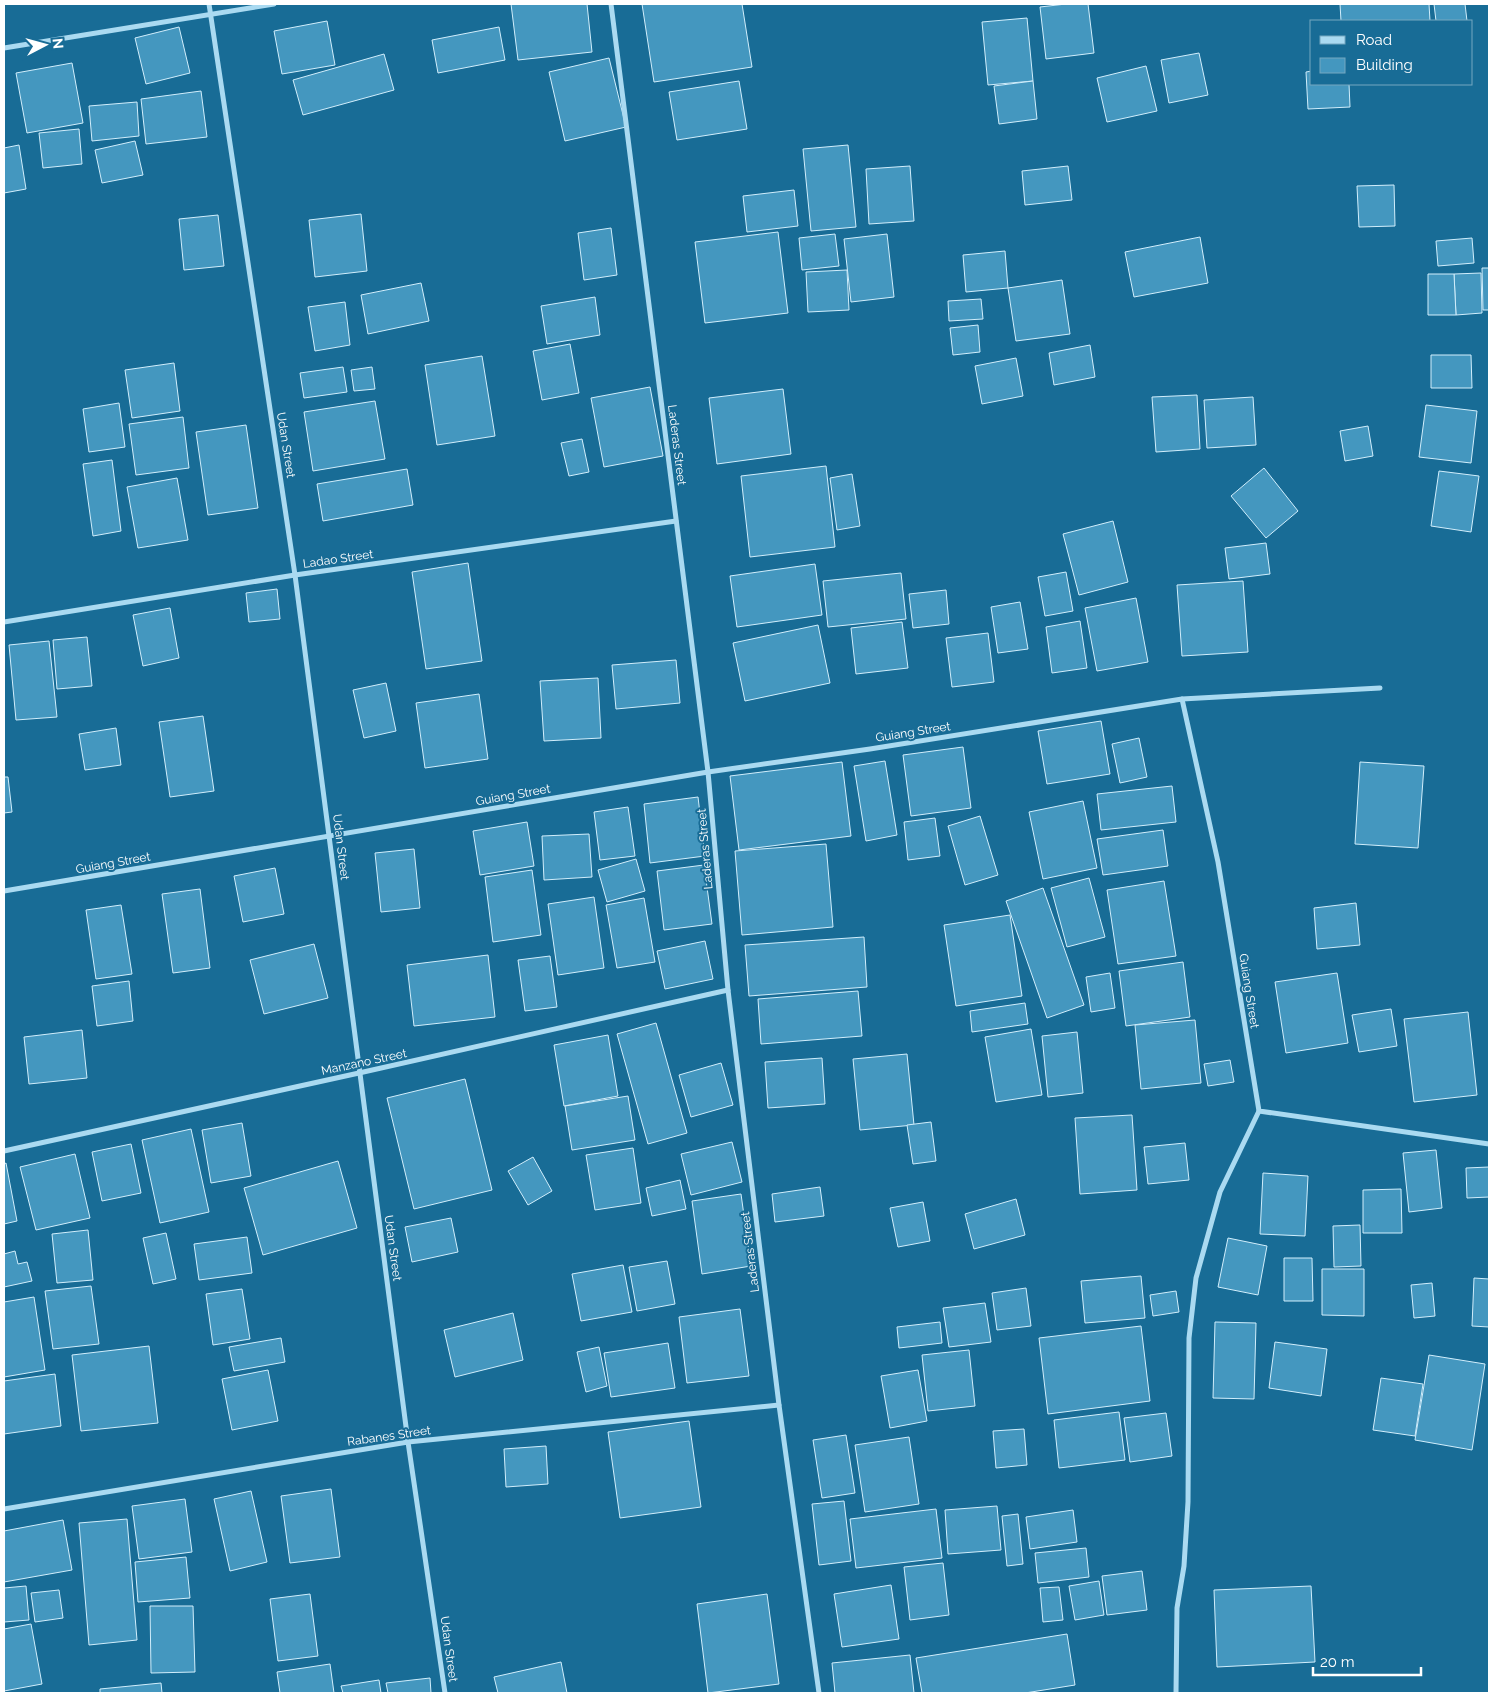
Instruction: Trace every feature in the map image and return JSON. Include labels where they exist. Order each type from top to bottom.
[{"type":"street","name":"Udan Street","points":[[209,4],[295,575],[408,1442],[445,1693]]},
{"type":"street","points":[[4,48],[274,4]]},
{"type":"street","name":"Laderas Street","points":[[611,4],[708,772],[728,990],[779,1405],[818,1693]]},
{"type":"street","name":"Ladao Street","points":[[4,622],[295,575],[676,521]]},
{"type":"street","points":[[1182,699],[1380,688]]},
{"type":"street","name":"Guiang Street","points":[[4,891],[708,772],[870,749],[1182,699],[1218,862],[1258,1111]]},
{"type":"street","name":"Manzano Street","points":[[4,1151],[728,990]]},
{"type":"street","points":[[1176,1693],[1177,1608],[1184,1566],[1188,1502],[1189,1338],[1196,1278],[1220,1192],[1258,1111],[1489,1144]]},
{"type":"street","name":"Rabanes Street","points":[[4,1509],[408,1442],[779,1405]]},
{"type":"building","points":[[511,4],[587,4],[592,52],[518,60]]},
{"type":"building","points":[[642,4],[742,4],[752,67],[654,82]]},
{"type":"building","points":[[1088,4],[1094,53],[1046,59],[1040,7]]},
{"type":"building","points":[[1340,4],[1429,4],[1430,20],[1341,20]]},
{"type":"building","points":[[1434,4],[1465,4],[1467,20],[1436,20]]},
{"type":"building","points":[[1027,18],[1033,81],[988,85],[982,22]]},
{"type":"building","points":[[327,21],[335,65],[282,74],[274,31]]},
{"type":"building","points":[[179,27],[190,73],[146,84],[135,38]]},
{"type":"building","points":[[499,27],[505,60],[438,73],[432,40]]},
{"type":"building","points":[[1199,53],[1208,95],[1169,103],[1161,60]]},
{"type":"building","points":[[384,54],[394,90],[303,115],[293,80]]},
{"type":"building","points":[[609,58],[626,127],[565,141],[549,72]]},
{"type":"building","points":[[72,63],[83,123],[27,133],[16,73]]},
{"type":"building","points":[[1146,66],[1157,111],[1107,122],[1097,78]]},
{"type":"building","points":[[1310,71],[1310,85],[1349,85],[1350,107],[1308,109],[1306,72]]},
{"type":"building","points":[[739,81],[747,129],[677,140],[669,92]]},
{"type":"building","points":[[1033,81],[1037,119],[999,124],[994,86]]},
{"type":"building","points":[[201,91],[207,137],[146,144],[141,99]]},
{"type":"building","points":[[137,102],[139,136],[92,141],[89,106]]},
{"type":"building","points":[[79,129],[82,164],[43,168],[39,133]]},
{"type":"building","points":[[135,141],[143,175],[102,183],[95,150]]},
{"type":"building","points":[[19,145],[26,189],[4,193],[4,148]]},
{"type":"building","points":[[848,145],[856,227],[811,231],[803,149]]},
{"type":"building","points":[[910,166],[914,221],[869,224],[866,169]]},
{"type":"building","points":[[1068,166],[1072,200],[1025,205],[1022,171]]},
{"type":"building","points":[[1394,185],[1395,226],[1359,227],[1357,186]]},
{"type":"building","points":[[794,190],[798,226],[747,232],[743,196]]},
{"type":"building","points":[[361,214],[367,271],[315,277],[309,220]]},
{"type":"building","points":[[218,215],[224,266],[184,270],[179,219]]},
{"type":"building","points":[[611,228],[617,275],[584,280],[578,233]]},
{"type":"building","points":[[778,232],[788,313],[705,323],[695,242]]},
{"type":"building","points":[[835,234],[839,266],[802,270],[799,238]]},
{"type":"building","points":[[887,234],[894,297],[851,302],[844,239]]},
{"type":"building","points":[[1200,237],[1208,283],[1134,297],[1125,252]]},
{"type":"building","points":[[1472,238],[1474,263],[1438,266],[1436,241]]},
{"type":"building","points":[[1005,251],[1008,288],[966,292],[963,255]]},
{"type":"building","points":[[1482,268],[1489,268],[1489,310],[1483,310]]},
{"type":"building","points":[[847,270],[849,310],[808,312],[806,272]]},
{"type":"building","points":[[1481,273],[1482,313],[1456,315],[1454,274]]},
{"type":"building","points":[[1428,274],[1454,274],[1456,315],[1428,315]]},
{"type":"building","points":[[1062,280],[1070,334],[1016,341],[1008,288]]},
{"type":"building","points":[[421,283],[429,321],[368,334],[361,295]]},
{"type":"building","points":[[595,297],[600,335],[547,344],[541,306]]},
{"type":"building","points":[[981,299],[983,319],[949,321],[948,301]]},
{"type":"building","points":[[345,302],[350,345],[315,351],[308,307]]},
{"type":"building","points":[[978,325],[980,352],[953,355],[950,328]]},
{"type":"building","points":[[570,344],[579,393],[542,400],[533,351]]},
{"type":"building","points":[[1090,345],[1095,377],[1054,385],[1049,353]]},
{"type":"building","points":[[1431,355],[1471,355],[1472,388],[1431,388]]},
{"type":"building","points":[[482,356],[495,436],[437,445],[425,365]]},
{"type":"building","points":[[1016,358],[1023,396],[982,404],[975,366]]},
{"type":"building","points":[[174,363],[180,411],[132,418],[125,370]]},
{"type":"building","points":[[343,367],[347,392],[304,398],[300,373]]},
{"type":"building","points":[[372,367],[375,389],[354,391],[351,370]]},
{"type":"building","points":[[650,387],[663,456],[604,467],[591,398]]},
{"type":"building","points":[[783,389],[791,454],[717,464],[709,398]]},
{"type":"building","points":[[1197,395],[1200,449],[1156,452],[1152,397]]},
{"type":"building","points":[[1253,397],[1256,445],[1207,448],[1204,400]]},
{"type":"building","points":[[375,401],[385,459],[313,471],[304,412]]},
{"type":"building","points":[[119,403],[125,447],[89,452],[83,409]]},
{"type":"building","points":[[1426,405],[1477,411],[1471,463],[1419,457]]},
{"type":"building","points":[[183,417],[189,468],[136,475],[129,424]]},
{"type":"building","points":[[246,425],[258,508],[208,515],[196,432]]},
{"type":"building","points":[[1368,426],[1373,456],[1345,461],[1340,431]]},
{"type":"building","points":[[582,439],[589,472],[569,476],[561,443]]},
{"type":"building","points":[[112,460],[121,531],[93,536],[83,464]]},
{"type":"building","points":[[826,466],[835,547],[750,557],[741,476]]},
{"type":"building","points":[[1264,468],[1298,511],[1266,538],[1231,496]]},
{"type":"building","points":[[407,469],[413,505],[323,521],[317,484]]},
{"type":"building","points":[[1439,471],[1479,476],[1471,532],[1431,526]]},
{"type":"building","points":[[852,474],[860,526],[837,530],[830,478]]},
{"type":"building","points":[[177,478],[188,540],[138,548],[127,487]]},
{"type":"building","points":[[1113,521],[1128,582],[1079,595],[1063,534]]},
{"type":"building","points":[[1266,543],[1270,574],[1229,579],[1225,548]]},
{"type":"building","points":[[468,563],[482,661],[426,669],[412,572]]},
{"type":"building","points":[[815,564],[822,615],[737,627],[730,576]]},
{"type":"building","points":[[1066,572],[1073,611],[1045,616],[1038,577]]},
{"type":"building","points":[[901,573],[906,619],[828,627],[823,581]]},
{"type":"building","points":[[1243,581],[1248,652],[1182,656],[1177,585]]},
{"type":"building","points":[[277,589],[280,619],[249,622],[246,593]]},
{"type":"building","points":[[946,590],[949,624],[913,628],[909,594]]},
{"type":"building","points":[[1136,598],[1148,662],[1097,671],[1085,608]]},
{"type":"building","points":[[1020,602],[1028,649],[998,653],[991,607]]},
{"type":"building","points":[[170,608],[179,658],[143,666],[133,615]]},
{"type":"building","points":[[1080,621],[1087,668],[1052,673],[1046,627]]},
{"type":"building","points":[[902,622],[908,668],[856,674],[851,628]]},
{"type":"building","points":[[818,625],[830,683],[745,701],[733,643]]},
{"type":"building","points":[[988,633],[994,682],[952,687],[946,638]]},
{"type":"building","points":[[87,637],[92,686],[57,689],[53,640]]},
{"type":"building","points":[[49,641],[57,717],[16,720],[9,645]]},
{"type":"building","points":[[676,660],[680,703],[616,709],[612,665]]},
{"type":"building","points":[[598,678],[601,738],[544,741],[540,681]]},
{"type":"building","points":[[386,683],[396,731],[364,738],[353,690]]},
{"type":"building","points":[[479,694],[488,759],[425,768],[416,703]]},
{"type":"building","points":[[203,716],[214,791],[170,797],[159,722]]},
{"type":"building","points":[[1101,721],[1110,774],[1047,784],[1038,731]]},
{"type":"building","points":[[116,728],[121,765],[85,770],[79,734]]},
{"type":"building","points":[[1139,738],[1147,777],[1120,783],[1112,744]]},
{"type":"building","points":[[963,747],[971,808],[911,816],[903,755]]},
{"type":"building","points":[[885,761],[897,835],[866,841],[854,766]]},
{"type":"building","points":[[842,762],[851,836],[739,850],[730,776]]},
{"type":"building","points":[[1360,762],[1424,766],[1418,848],[1355,844]]},
{"type":"building","points":[[4,777],[8,777],[12,812],[4,813]]},
{"type":"building","points":[[1172,786],[1176,822],[1101,830],[1097,794]]},
{"type":"building","points":[[698,797],[705,856],[650,863],[644,804]]},
{"type":"building","points":[[1083,801],[1097,868],[1043,879],[1029,812]]},
{"type":"building","points":[[628,807],[635,856],[600,860],[594,812]]},
{"type":"building","points":[[980,816],[998,875],[965,885],[948,826]]},
{"type":"building","points":[[935,818],[940,856],[908,860],[904,822]]},
{"type":"building","points":[[527,822],[534,866],[480,875],[473,831]]},
{"type":"building","points":[[1163,830],[1168,866],[1103,875],[1097,839]]},
{"type":"building","points":[[589,834],[592,877],[544,880],[542,836]]},
{"type":"building","points":[[826,844],[833,927],[742,935],[735,851]]},
{"type":"building","points":[[414,849],[420,908],[381,912],[375,853]]},
{"type":"building","points":[[636,859],[645,891],[607,902],[598,870]]},
{"type":"building","points":[[704,865],[712,924],[664,930],[657,871]]},
{"type":"building","points":[[275,868],[284,914],[243,922],[234,876]]},
{"type":"building","points":[[532,870],[541,935],[493,942],[485,877]]},
{"type":"building","points":[[1089,878],[1105,937],[1067,947],[1051,888]]},
{"type":"building","points":[[1164,881],[1176,956],[1118,964],[1107,890]]},
{"type":"building","points":[[1043,888],[1084,1005],[1047,1018],[1006,901]]},
{"type":"building","points":[[200,889],[210,968],[173,973],[162,894]]},
{"type":"building","points":[[594,897],[604,968],[558,975],[548,904]]},
{"type":"building","points":[[644,898],[655,962],[617,968],[606,905]]},
{"type":"building","points":[[1356,903],[1360,945],[1317,949],[1314,908]]},
{"type":"building","points":[[121,905],[132,974],[96,979],[86,910]]},
{"type":"building","points":[[1010,915],[1022,996],[956,1006],[944,925]]},
{"type":"building","points":[[864,937],[867,987],[749,996],[745,945]]},
{"type":"building","points":[[705,941],[713,979],[665,989],[657,951]]},
{"type":"building","points":[[314,944],[328,998],[264,1014],[250,960]]},
{"type":"building","points":[[488,955],[495,1017],[414,1026],[407,965]]},
{"type":"building","points":[[550,956],[557,1007],[525,1011],[518,960]]},
{"type":"building","points":[[1183,962],[1190,1017],[1126,1026],[1119,971]]},
{"type":"building","points":[[1110,973],[1115,1008],[1091,1012],[1086,977]]},
{"type":"building","points":[[1337,973],[1348,1043],[1286,1053],[1275,982]]},
{"type":"building","points":[[129,981],[133,1021],[97,1026],[92,986]]},
{"type":"building","points":[[858,991],[862,1036],[761,1044],[758,999]]},
{"type":"building","points":[[1025,1003],[1028,1024],[972,1032],[970,1011]]},
{"type":"building","points":[[1391,1009],[1397,1046],[1359,1052],[1352,1015]]},
{"type":"building","points":[[1468,1012],[1477,1095],[1414,1102],[1404,1019]]},
{"type":"building","points":[[1195,1020],[1201,1083],[1141,1089],[1135,1025]]},
{"type":"building","points":[[656,1023],[687,1133],[648,1144],[617,1034]]},
{"type":"building","points":[[1031,1029],[1042,1095],[996,1102],[985,1037]]},
{"type":"building","points":[[82,1030],[87,1078],[29,1084],[24,1037]]},
{"type":"building","points":[[1077,1032],[1083,1093],[1048,1097],[1042,1036]]},
{"type":"building","points":[[608,1035],[618,1096],[564,1106],[554,1045]]},
{"type":"building","points":[[907,1054],[914,1125],[860,1130],[853,1059]]},
{"type":"building","points":[[822,1058],[825,1104],[768,1108],[765,1062]]},
{"type":"building","points":[[1230,1060],[1234,1082],[1208,1086],[1204,1064]]},
{"type":"building","points":[[721,1063],[733,1105],[691,1117],[679,1075]]},
{"type":"building","points":[[465,1079],[492,1190],[414,1209],[387,1098]]},
{"type":"building","points":[[628,1096],[635,1140],[572,1150],[565,1106]]},
{"type":"building","points":[[1132,1115],[1137,1190],[1080,1194],[1075,1118]]},
{"type":"building","points":[[931,1122],[936,1161],[913,1164],[907,1125]]},
{"type":"building","points":[[242,1123],[251,1176],[211,1183],[202,1130]]},
{"type":"building","points":[[191,1129],[209,1212],[160,1223],[142,1140]]},
{"type":"building","points":[[732,1142],[742,1182],[691,1195],[681,1154]]},
{"type":"building","points":[[1185,1143],[1189,1180],[1148,1184],[1144,1147]]},
{"type":"building","points":[[131,1144],[141,1193],[102,1201],[92,1152]]},
{"type":"building","points":[[633,1148],[641,1203],[595,1210],[586,1155]]},
{"type":"building","points":[[1436,1150],[1442,1208],[1409,1212],[1403,1153]]},
{"type":"building","points":[[75,1154],[90,1218],[36,1230],[20,1167]]},
{"type":"building","points":[[533,1157],[552,1191],[528,1205],[508,1171]]},
{"type":"building","points":[[338,1161],[357,1228],[263,1255],[244,1188]]},
{"type":"building","points":[[6,1163],[17,1221],[4,1224],[4,1164]]},
{"type":"building","points":[[1489,1167],[1489,1197],[1467,1198],[1466,1168]]},
{"type":"building","points":[[1263,1173],[1308,1176],[1305,1236],[1260,1234]]},
{"type":"building","points":[[680,1180],[686,1209],[652,1216],[646,1188]]},
{"type":"building","points":[[820,1187],[824,1216],[775,1222],[772,1194]]},
{"type":"building","points":[[1401,1189],[1402,1233],[1363,1233],[1363,1190]]},
{"type":"building","points":[[741,1194],[751,1266],[702,1274],[692,1201]]},
{"type":"building","points":[[1016,1199],[1025,1235],[974,1249],[965,1214]]},
{"type":"building","points":[[923,1202],[930,1241],[898,1247],[890,1208]]},
{"type":"building","points":[[451,1218],[458,1252],[412,1262],[405,1227]]},
{"type":"building","points":[[1360,1225],[1361,1266],[1334,1267],[1333,1226]]},
{"type":"building","points":[[88,1230],[93,1280],[57,1283],[52,1234]]},
{"type":"building","points":[[166,1233],[176,1279],[153,1284],[143,1238]]},
{"type":"building","points":[[247,1237],[252,1273],[199,1280],[194,1244]]},
{"type":"building","points":[[1228,1238],[1267,1246],[1258,1295],[1218,1287]]},
{"type":"building","points":[[15,1251],[18,1264],[27,1262],[32,1281],[4,1287],[4,1254]]},
{"type":"building","points":[[1284,1258],[1312,1258],[1313,1301],[1284,1301]]},
{"type":"building","points":[[667,1261],[675,1304],[637,1311],[629,1267]]},
{"type":"building","points":[[623,1265],[632,1312],[581,1321],[572,1274]]},
{"type":"building","points":[[1322,1269],[1364,1269],[1364,1316],[1322,1315]]},
{"type":"building","points":[[1141,1276],[1145,1318],[1085,1323],[1081,1281]]},
{"type":"building","points":[[1474,1278],[1489,1279],[1489,1327],[1472,1326]]},
{"type":"building","points":[[1432,1283],[1435,1316],[1414,1318],[1411,1285]]},
{"type":"building","points":[[91,1286],[99,1344],[53,1349],[45,1291]]},
{"type":"building","points":[[1026,1288],[1031,1326],[997,1330],[992,1293]]},
{"type":"building","points":[[242,1289],[250,1339],[213,1345],[206,1294]]},
{"type":"building","points":[[1176,1291],[1179,1312],[1153,1316],[1150,1295]]},
{"type":"building","points":[[34,1297],[45,1370],[4,1377],[4,1302]]},
{"type":"building","points":[[985,1303],[991,1342],[949,1347],[943,1308]]},
{"type":"building","points":[[740,1309],[749,1376],[687,1383],[679,1317]]},
{"type":"building","points":[[513,1313],[523,1360],[455,1377],[444,1330]]},
{"type":"building","points":[[940,1322],[942,1343],[899,1348],[897,1327]]},
{"type":"building","points":[[1215,1322],[1256,1323],[1254,1399],[1213,1398]]},
{"type":"building","points":[[1141,1326],[1150,1401],[1048,1414],[1039,1338]]},
{"type":"building","points":[[281,1338],[285,1362],[234,1371],[229,1347]]},
{"type":"building","points":[[1275,1342],[1327,1349],[1321,1396],[1269,1388]]},
{"type":"building","points":[[668,1343],[675,1388],[611,1397],[604,1353]]},
{"type":"building","points":[[149,1346],[158,1423],[81,1431],[72,1355]]},
{"type":"building","points":[[599,1347],[607,1386],[586,1392],[577,1352]]},
{"type":"building","points":[[969,1350],[975,1406],[928,1411],[922,1355]]},
{"type":"building","points":[[1429,1355],[1485,1364],[1472,1450],[1415,1440]]},
{"type":"building","points":[[268,1370],[278,1421],[232,1430],[222,1379]]},
{"type":"building","points":[[918,1370],[927,1421],[890,1428],[881,1376]]},
{"type":"building","points":[[55,1374],[61,1426],[4,1434],[4,1381]]},
{"type":"building","points":[[1381,1378],[1423,1384],[1415,1436],[1373,1430]]},
{"type":"building","points":[[1119,1412],[1125,1460],[1059,1468],[1054,1420]]},
{"type":"building","points":[[1166,1413],[1172,1456],[1130,1462],[1124,1418]]},
{"type":"building","points":[[689,1421],[701,1507],[620,1518],[608,1432]]},
{"type":"building","points":[[1024,1429],[1027,1465],[996,1468],[993,1431]]},
{"type":"building","points":[[846,1435],[855,1493],[822,1498],[813,1440]]},
{"type":"building","points":[[909,1437],[919,1504],[865,1512],[855,1445]]},
{"type":"building","points":[[546,1446],[548,1484],[506,1487],[504,1449]]},
{"type":"building","points":[[331,1489],[340,1557],[290,1563],[281,1496]]},
{"type":"building","points":[[251,1491],[267,1562],[230,1571],[214,1499]]},
{"type":"building","points":[[185,1499],[192,1552],[139,1559],[132,1506]]},
{"type":"building","points":[[844,1501],[851,1561],[819,1565],[812,1504]]},
{"type":"building","points":[[997,1506],[1001,1550],[948,1554],[945,1510]]},
{"type":"building","points":[[936,1509],[942,1558],[856,1568],[850,1519]]},
{"type":"building","points":[[1073,1510],[1077,1542],[1030,1549],[1026,1517]]},
{"type":"building","points":[[1018,1514],[1023,1564],[1007,1566],[1002,1516]]},
{"type":"building","points":[[127,1519],[137,1640],[89,1645],[79,1523]]},
{"type":"building","points":[[63,1520],[72,1570],[4,1582],[4,1531]]},
{"type":"building","points":[[1086,1548],[1089,1577],[1038,1583],[1035,1553]]},
{"type":"building","points":[[186,1557],[190,1598],[138,1602],[135,1562]]},
{"type":"building","points":[[943,1563],[949,1615],[910,1620],[904,1567]]},
{"type":"building","points":[[1142,1571],[1147,1610],[1107,1615],[1102,1576]]},
{"type":"building","points":[[1099,1581],[1104,1615],[1075,1620],[1069,1586]]},
{"type":"building","points":[[891,1585],[899,1639],[842,1647],[834,1594]]},
{"type":"building","points":[[26,1586],[29,1620],[4,1622],[4,1588]]},
{"type":"building","points":[[1311,1586],[1315,1662],[1217,1667],[1214,1590]]},
{"type":"building","points":[[1059,1587],[1063,1620],[1043,1622],[1040,1588]]},
{"type":"building","points":[[59,1590],[63,1618],[35,1622],[31,1593]]},
{"type":"building","points":[[310,1594],[318,1656],[278,1661],[270,1599]]},
{"type":"building","points":[[767,1594],[779,1684],[708,1693],[697,1604]]},
{"type":"building","points":[[150,1606],[193,1606],[195,1672],[151,1673]]},
{"type":"building","points":[[31,1624],[42,1684],[4,1691],[4,1629]]},
{"type":"building","points":[[1067,1634],[1075,1685],[1025,1693],[922,1693],[916,1658]]},
{"type":"building","points":[[910,1655],[914,1693],[835,1693],[832,1663]]},
{"type":"building","points":[[561,1662],[567,1693],[498,1693],[494,1677]]},
{"type":"building","points":[[330,1664],[334,1693],[280,1693],[277,1672]]},
{"type":"building","points":[[430,1678],[431,1693],[388,1693],[386,1683]]},
{"type":"building","points":[[379,1680],[381,1693],[343,1693],[341,1686]]},
{"type":"building","points":[[161,1683],[162,1693],[100,1693],[100,1689]]}]
